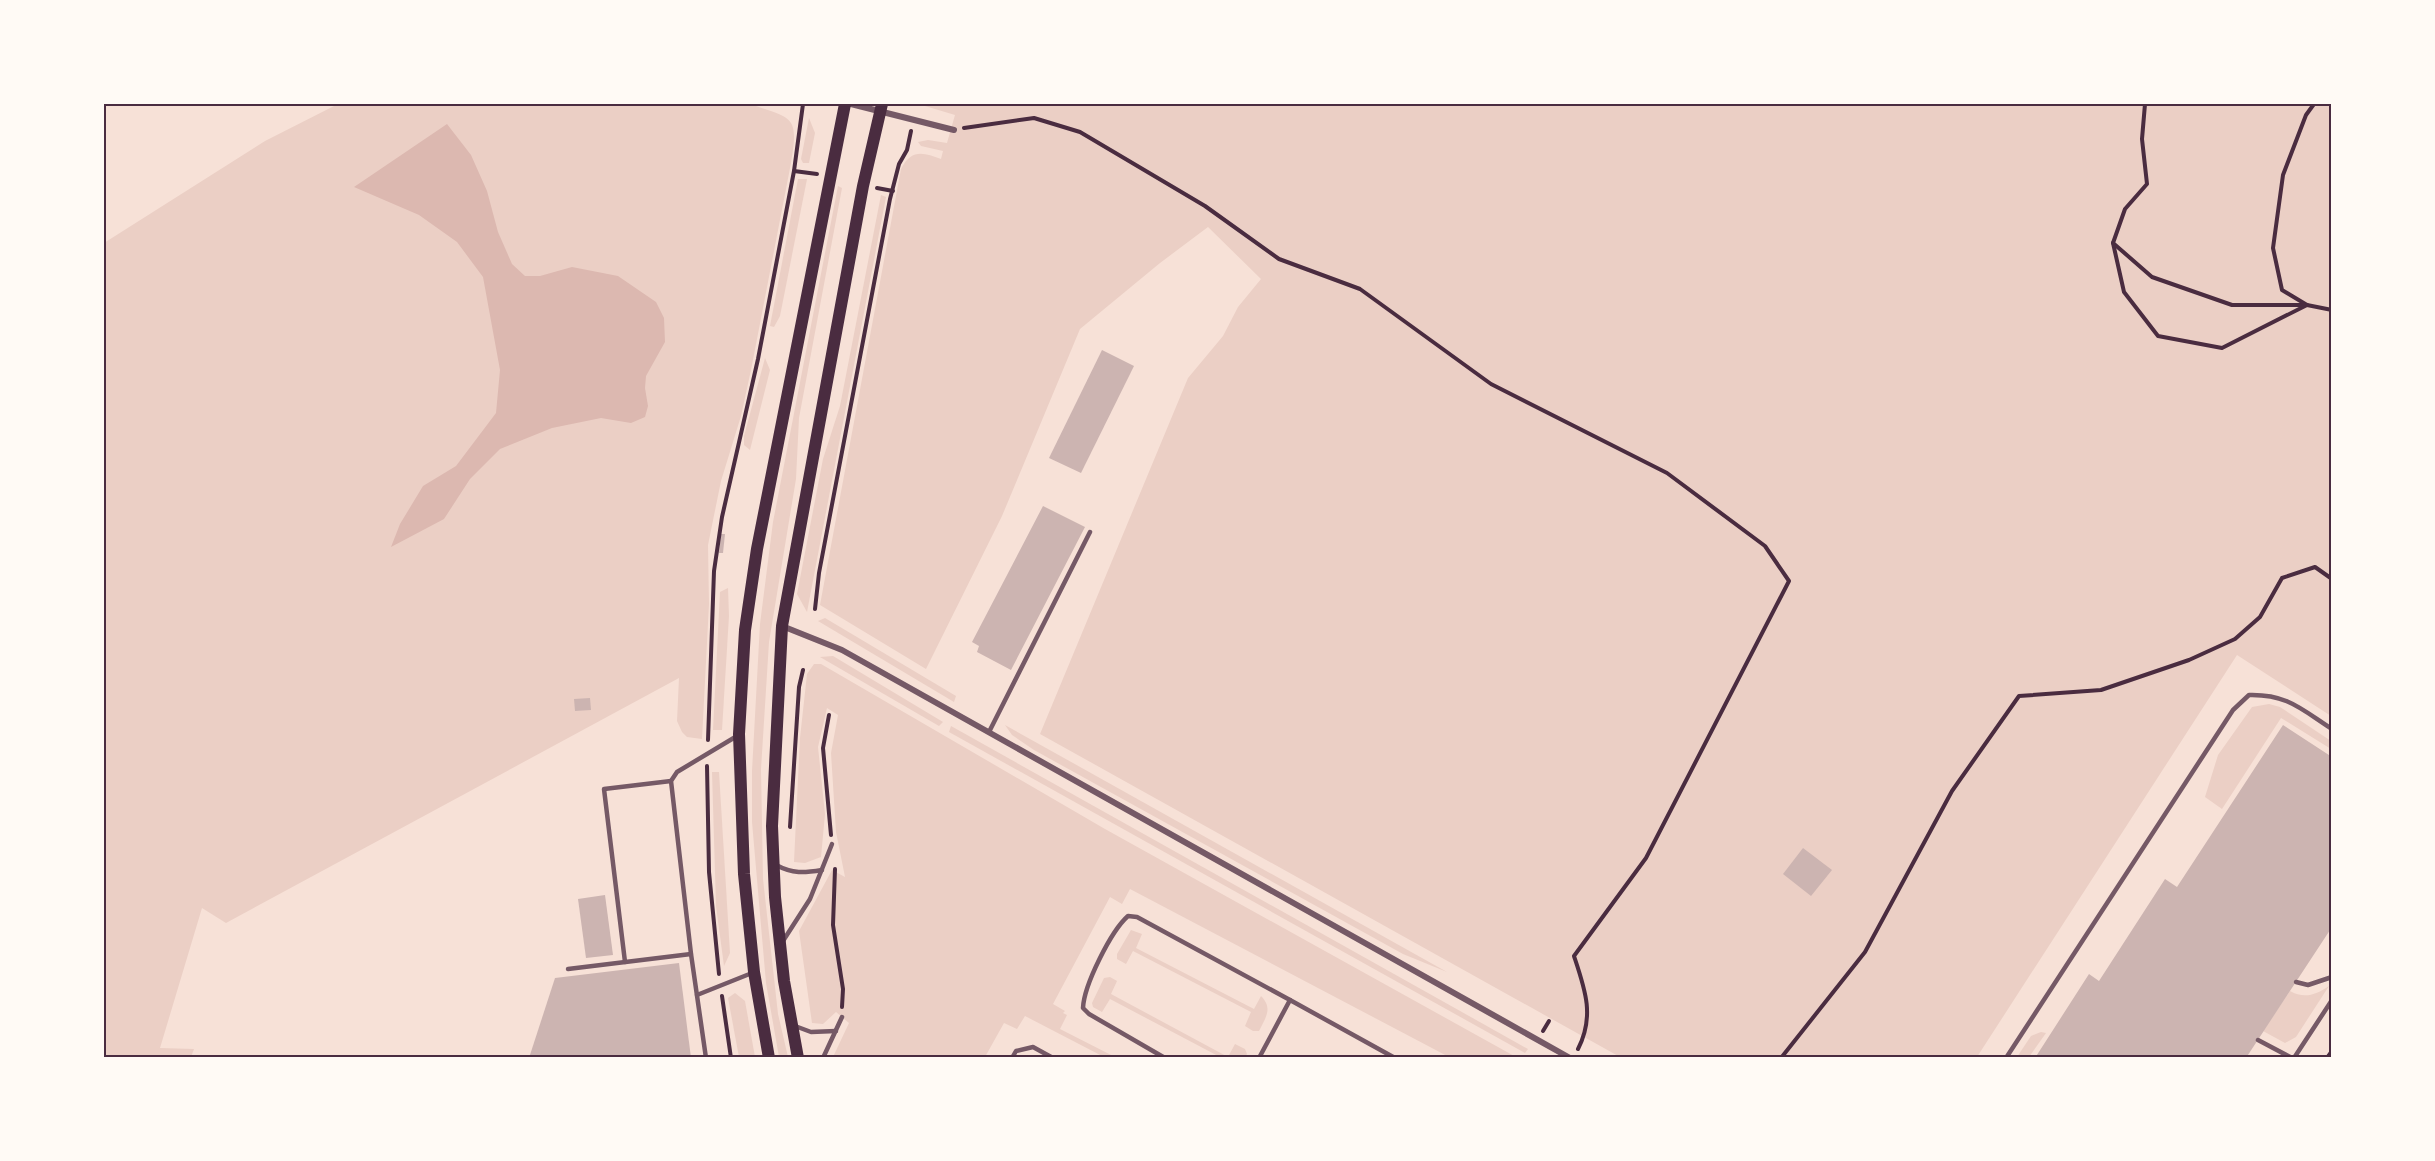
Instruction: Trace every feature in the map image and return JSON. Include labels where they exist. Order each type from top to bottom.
[{"type":"main road","points":[[769,1058],[754,972],[744,874],[739,734],[745,630],[757,549],[845,104]]},
{"type":"main road","points":[[798,1058],[780,946],[772,826],[782,626],[862,186],[881,107]]},
{"type":"street","points":[[851,104],[881,107],[954,130]]},
{"type":"street","points":[[782,626],[842,650],[1571,1058]]},
{"type":"lane","points":[[989,732],[1090,532]]},
{"type":"lane","points":[[2006,1058],[2233,710],[2249,695],[2285,698],[2331,729]]},
{"type":"lane","points":[[706,1058],[670,781],[677,772],[739,734]]},
{"type":"lane","points":[[625,962],[604,789],[670,781]]},
{"type":"lane","points":[[780,946],[810,898],[832,844]]},
{"type":"lane","points":[[774,864],[800,874],[822,870]]},
{"type":"lane","points":[[1165,1058],[1089,1014],[1083,1008],[1083,996],[1102,957],[1121,922],[1128,916],[1137,917],[1395,1058]]},
{"type":"lane","points":[[568,969],[691,954]]},
{"type":"lane","points":[[697,995],[754,972]]},
{"type":"lane","points":[[2296,982],[2308,985],[2331,977]]},
{"type":"lane","points":[[1259,1058],[1290,1000]]},
{"type":"lane","points":[[2258,1040],[2293,1058],[2331,1000]]},
{"type":"lane","points":[[823,1058],[842,1017]]},
{"type":"lane","points":[[792,1025],[811,1032],[836,1031]]},
{"type":"lane","points":[[1012,1058],[1016,1051],[1033,1047],[1053,1058]]},
{"type":"path","points":[[718,972],[709,872],[708,754],[714,571],[794,171],[803,104]]},
{"type":"path","points":[[2145,104],[2142,139],[2147,184],[2125,209],[2113,243],[2124,292],[2158,336],[2222,348],[2307,305]]},
{"type":"path","points":[[2307,305],[2282,290],[2273,248],[2283,175],[2306,115],[2314,104]]},
{"type":"path","points":[[954,130],[1034,118],[1080,132],[1205,206],[1279,259],[1360,289],[1491,384],[1667,473],[1765,546],[1789,581],[1646,858],[1574,956],[1588,1010],[1583,1039],[1571,1058]]},
{"type":"path","points":[[815,609],[824,549],[892,191],[898,164],[907,150]]},
{"type":"path","points":[[794,171],[810,173]]},
{"type":"path","points":[[886,189],[892,191]]},
{"type":"path","points":[[2113,243],[2152,277],[2232,304],[2307,305],[2331,310]]},
{"type":"path","points":[[1781,1058],[1865,952],[1952,791],[2019,696],[2101,690],[2189,660],[2235,639],[2260,617],[2282,578],[2314,567],[2331,579]]},
{"type":"path","points":[[789,832],[798,687],[803,670]]},
{"type":"path","points":[[723,1003],[732,1058]]},
{"type":"path","points":[[2327,1058],[2331,1051]]},
{"type":"shaded area","points":[[338,104],[750,104],[776,113],[790,121],[794,136],[791,163],[751,370],[741,416],[721,481],[708,545],[709,604],[702,739],[687,737],[677,721],[679,678],[226,923],[202,908],[160,1048],[194,1049],[191,1057],[104,1057],[104,243],[265,141]]},
{"type":"shaded area","points":[[925,104],[955,106],[956,104],[2331,104],[2331,716],[2237,655],[1977,1057],[1620,1057],[1040,734],[1188,378],[1223,336],[1238,307],[1261,279],[1208,227],[1080,329],[1002,516],[926,669],[820,605],[901,169],[913,155],[923,154],[941,159],[943,151],[921,146],[918,142],[928,140],[947,143],[955,115],[925,106]]},
{"type":"shaded area","points":[[809,118],[815,133],[809,163],[803,163],[801,159]]},
{"type":"shaded area","points":[[447,124],[471,155],[487,191],[498,232],[512,264],[525,276],[540,276],[572,267],[618,276],[656,302],[664,318],[665,342],[646,376],[648,406],[645,417],[631,423],[601,418],[552,428],[500,449],[470,479],[444,519],[391,547],[400,524],[423,486],[456,466],[496,413],[500,370],[483,277],[457,242],[419,215],[354,187]]},
{"type":"shaded area","points":[[798,179],[807,179],[780,316],[774,327],[770,326]]},
{"type":"shaded area","points":[[838,186],[842,188],[799,418],[796,479],[769,642],[761,769],[763,879],[778,1014],[788,1057],[779,1057],[766,983],[752,822],[752,771],[760,624],[773,522]]},
{"type":"shaded area","points":[[881,195],[886,197],[807,612],[797,594],[823,459],[840,406]]},
{"type":"shaded area","points":[[765,358],[770,370],[750,450],[744,445],[744,436]]},
{"type":"shaded area","points":[[728,588],[729,616],[722,730],[713,730],[720,592]]},
{"type":"shaded area","points":[[825,618],[956,696],[954,702],[818,621]]},
{"type":"shaded area","points":[[833,656],[943,722],[939,726],[820,657]]},
{"type":"shaded area","points":[[814,664],[821,664],[1105,829],[1516,1057],[1449,1057],[1130,889],[1122,904],[1110,897],[1053,1004],[1065,1011],[1063,1013],[1067,1015],[1060,1029],[1115,1057],[1104,1057],[1025,1016],[1017,1029],[1004,1023],[985,1057],[833,1057],[849,1023],[836,1012],[823,1024],[812,1023],[799,931],[832,870],[845,877],[836,832],[831,753],[838,715],[827,708],[818,747],[825,814],[821,857],[805,863],[794,862],[800,738],[807,674]]},
{"type":"shaded area","points":[[2269,704],[2280,707],[2331,741],[2331,749],[2281,718],[2222,809],[2205,797],[2218,755],[2252,707]]},
{"type":"shaded area","points":[[1005,725],[1447,972],[1403,954],[1034,750],[1012,735]]},
{"type":"shaded area","points":[[951,726],[1528,1049],[1525,1053],[949,732]]},
{"type":"shaded area","points":[[712,772],[719,772],[730,953],[724,966],[716,906]]},
{"type":"shaded area","points":[[1131,930],[1142,934],[1136,948],[1254,1009],[1261,996],[1265,1000],[1267,1009],[1259,1031],[1253,1031],[1245,1026],[1251,1012],[1133,951],[1126,964],[1117,959],[1117,954]]},
{"type":"shaded area","points":[[1110,977],[1117,981],[1111,994],[1228,1057],[1220,1057],[1110,999],[1102,1012],[1093,1007],[1092,1003],[1104,978]]},
{"type":"shaded area","points":[[2329,986],[2296,1037],[2285,1043],[2263,1031],[2290,991],[2300,995],[2310,995]]},
{"type":"shaded area","points":[[735,993],[745,1001],[755,1057],[739,1057],[728,998]]},
{"type":"shaded area","points":[[2041,1032],[2046,1033],[2029,1057],[2017,1057],[2031,1036]]},
{"type":"shaded area","points":[[1235,1044],[1245,1049],[1247,1054],[1245,1057],[1228,1057]]},
{"type":"building","points":[[1102,350],[1134,366],[1081,473],[1049,458]]},
{"type":"building","points":[[1043,506],[1085,527],[1011,670],[977,652],[979,646],[972,642]]},
{"type":"building","points":[[721,534],[725,534],[723,553],[719,553]]},
{"type":"building","points":[[590,698],[591,710],[575,711],[574,699]]},
{"type":"building","points":[[2283,725],[2332,757],[2332,927],[2246,1058],[2035,1058],[2089,974],[2099,981],[2165,879],[2177,887]]},
{"type":"building","points":[[1803,848],[1832,870],[1811,896],[1783,874]]},
{"type":"building","points":[[605,895],[613,955],[586,958],[578,899]]},
{"type":"building","points":[[679,963],[691,1058],[529,1058],[555,978]]}]
